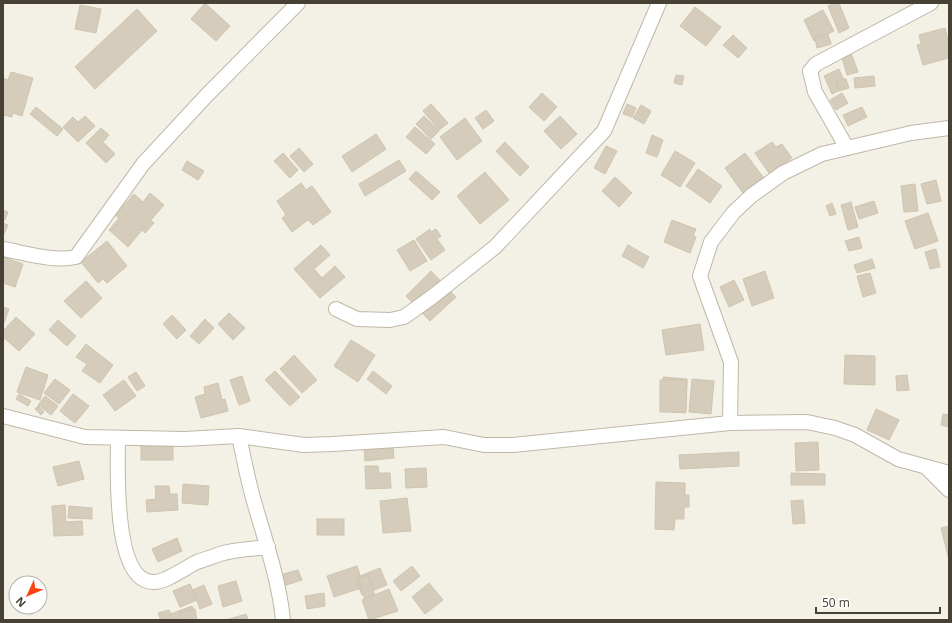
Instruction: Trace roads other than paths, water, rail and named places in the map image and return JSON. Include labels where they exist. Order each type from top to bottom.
[{"type":"street","points":[[3,249],[67,259],[76,257],[143,164],[206,96],[298,3]]},
{"type":"street","points":[[336,309],[357,319],[390,320],[404,317],[432,298],[495,247],[604,131],[659,3]]},
{"type":"street","points":[[847,148],[815,92],[810,72],[816,64],[931,3]]},
{"type":"street","points":[[730,423],[731,362],[700,276],[711,242],[733,213],[751,196],[783,173],[822,154],[911,134],[949,128]]},
{"type":"street","points":[[3,416],[85,437],[184,439],[239,436],[304,444],[334,444],[444,437],[484,445],[513,445],[730,423],[807,422],[835,428],[854,435],[898,459],[949,473]]},
{"type":"street","points":[[239,436],[254,503],[268,547],[280,596],[283,620]]},
{"type":"street","points":[[118,438],[118,502],[123,541],[131,566],[146,580],[154,582],[162,580],[197,562],[222,554],[268,547]]},
{"type":"street","points":[[927,468],[949,490]]}]
